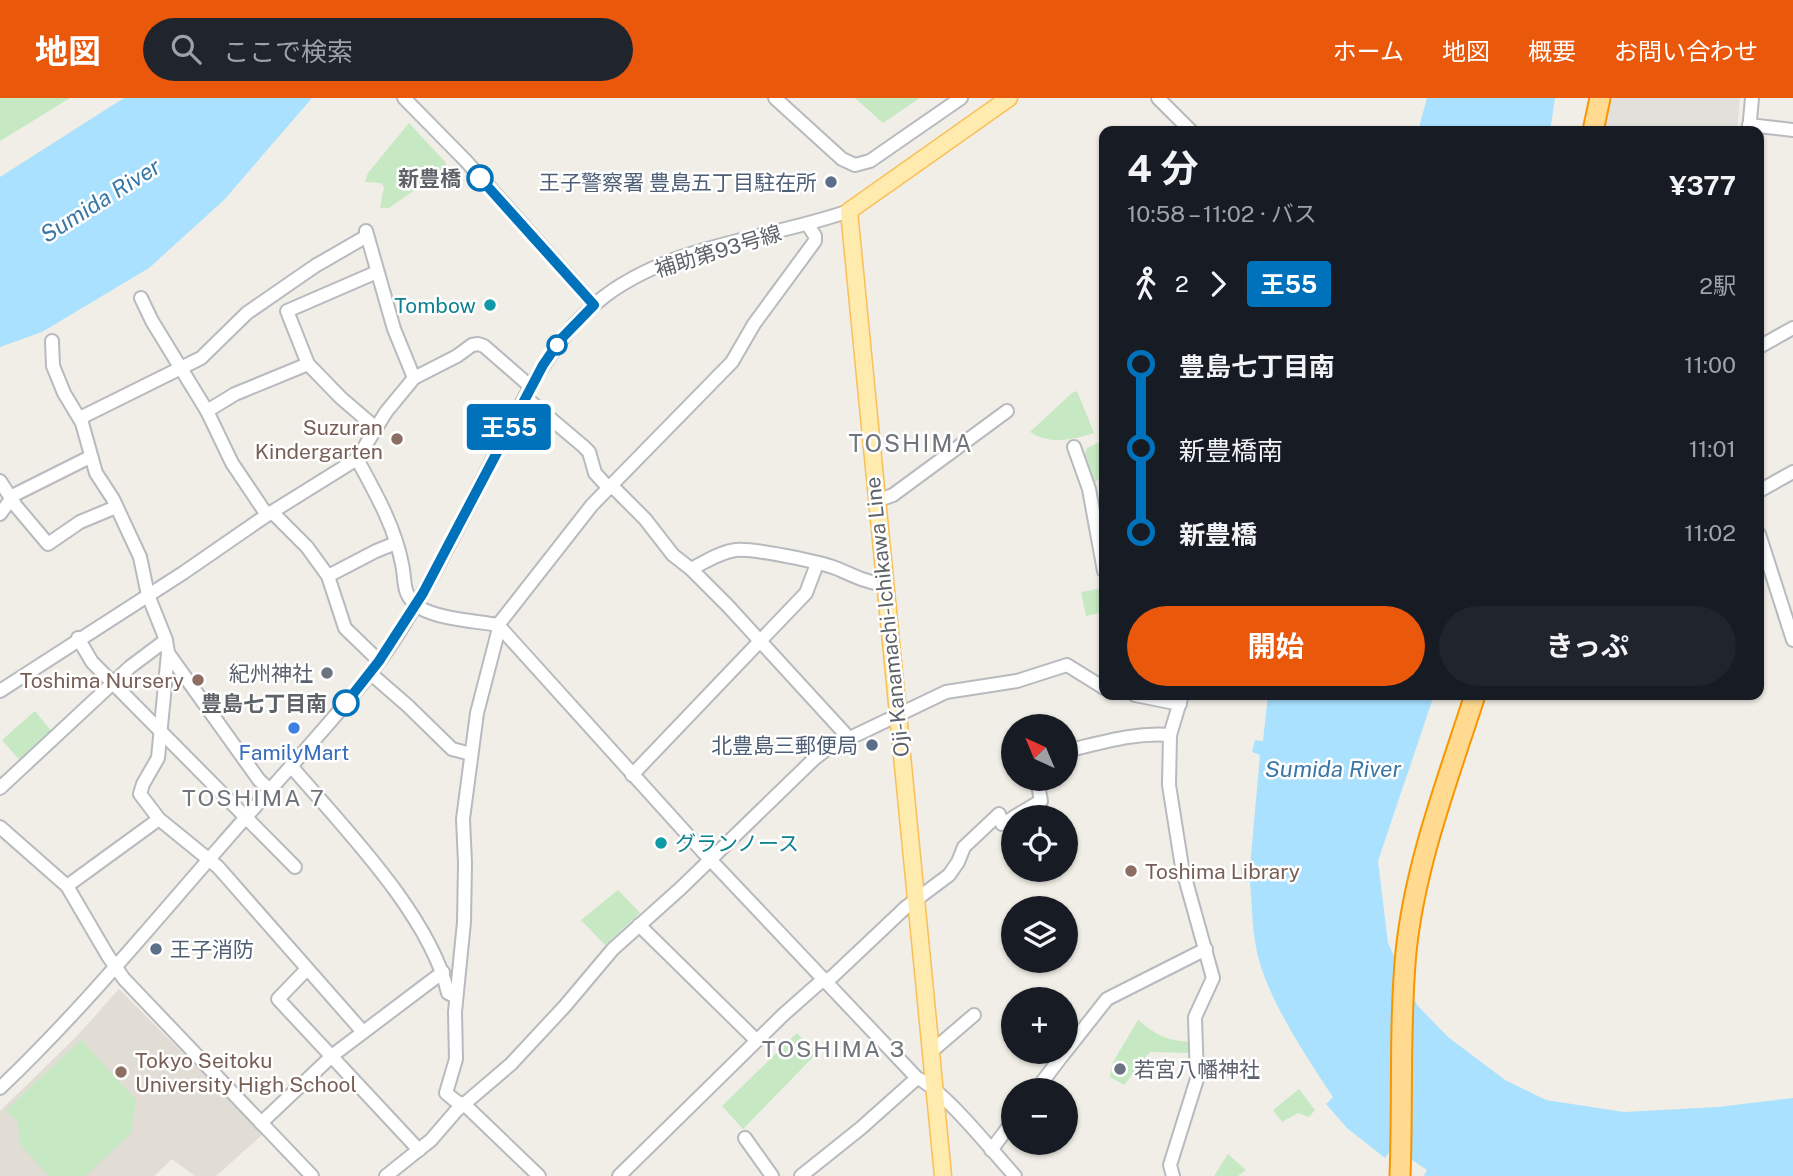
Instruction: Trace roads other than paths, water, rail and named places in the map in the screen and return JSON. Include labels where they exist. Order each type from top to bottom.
[{"type":"highway","points":[[1592,126],[1598,98]]},
{"type":"highway","points":[[1397,1176],[1402,1018],[1411,919],[1428,844],[1471,700]]},
{"type":"main road","points":[[849,211],[1009,98]]},
{"type":"main road","name":"Oji-Kanamachi-Ichikawa Line","points":[[849,211],[943,1176]]},
{"type":"street","points":[[404,98],[466,161],[594,305]]},
{"type":"street","points":[[775,98],[842,159],[855,165],[870,161],[961,98]]},
{"type":"street","points":[[1158,98],[1187,126]]},
{"type":"street","points":[[1749,126],[1752,98]]},
{"type":"street","points":[[1764,129],[1793,130]]},
{"type":"street","name":"補助第93号線","points":[[0,1088],[62,1026],[246,818],[379,661],[416,605],[528,391],[561,339],[594,305],[637,276],[703,251],[808,225],[849,211]]},
{"type":"street","points":[[539,1176],[464,1104],[446,1093],[456,1059],[456,998],[464,922],[463,819],[477,713],[498,636],[498,625],[592,505],[732,362],[754,324],[815,241],[808,225]]},
{"type":"street","points":[[79,418],[206,355],[247,313],[315,265],[367,233],[394,329],[414,379]]},
{"type":"street","points":[[376,428],[341,398],[308,364],[287,311],[377,272]]},
{"type":"street","points":[[141,299],[207,411],[232,463],[269,513],[307,547],[328,576],[345,628],[379,661]]},
{"type":"street","points":[[1764,344],[1793,328]]},
{"type":"street","points":[[52,341],[53,366],[64,393],[79,418],[96,473],[140,557],[148,594],[167,647],[259,780],[270,790]]},
{"type":"street","points":[[0,691],[269,513],[356,459],[414,379],[478,344],[589,452],[595,473],[617,490],[645,519],[673,555],[691,569],[760,640],[849,738]]},
{"type":"street","points":[[207,411],[235,394],[308,364]]},
{"type":"street","points":[[876,501],[893,495],[1007,411]]},
{"type":"street","points":[[1074,447],[1089,489],[1099,544]]},
{"type":"street","points":[[0,514],[14,495],[90,457]]},
{"type":"street","points":[[356,459],[388,520],[402,565],[404,591],[416,605],[428,612],[498,625],[710,860],[1014,1176]]},
{"type":"street","points":[[1764,488],[1793,472]]},
{"type":"street","points":[[0,481],[11,499],[48,544],[80,522],[116,507]]},
{"type":"street","points":[[328,576],[396,543]]},
{"type":"street","points":[[1764,548],[1791,623],[1793,640]]},
{"type":"street","points":[[691,569],[718,555],[737,550],[836,568],[859,580],[884,585]]},
{"type":"street","points":[[632,775],[806,593],[817,564]]},
{"type":"street","points":[[78,638],[92,662],[295,867]]},
{"type":"street","points":[[0,788],[112,682],[157,645],[167,647]]},
{"type":"street","points":[[167,647],[158,758],[140,794],[159,819],[209,859],[363,1032]]},
{"type":"street","points":[[386,1176],[419,1150],[464,1104],[511,1064],[613,949],[710,860],[792,778],[827,749],[946,692],[1017,681],[1067,665],[1099,685]]},
{"type":"street","points":[[370,673],[452,749],[471,754]]},
{"type":"street","points":[[1173,1176],[1170,1165],[1197,1079],[1195,1017],[1213,978],[1182,867],[1168,785],[1170,735],[1181,700]]},
{"type":"street","points":[[1078,748],[1148,733],[1170,735]]},
{"type":"street","points":[[291,766],[404,904],[432,948],[443,972],[448,993],[456,998]]},
{"type":"street","points":[[1034,805],[1041,801],[1039,791]]},
{"type":"street","points":[[619,1176],[756,1040],[825,980],[832,977],[905,908],[949,875],[964,847],[999,814],[1001,821]]},
{"type":"street","points":[[67,886],[159,819]]},
{"type":"street","points":[[0,827],[67,886],[124,979],[312,1176]]},
{"type":"street","points":[[639,925],[756,1040]]},
{"type":"street","points":[[1078,1035],[1107,999],[1206,949]]},
{"type":"street","points":[[306,970],[278,999],[419,1150]]},
{"type":"street","points":[[261,1123],[333,1055],[443,972]]},
{"type":"street","points":[[932,1051],[974,1015]]},
{"type":"street","points":[[801,1176],[917,1078]]},
{"type":"street","points":[[991,1150],[1001,1137]]},
{"type":"street","points":[[745,1138],[772,1176]]},
{"type":"water","name":"Sumida River","points":[[124,98],[312,98],[224,200],[149,268],[42,332],[0,347],[0,177]]},
{"type":"water","points":[[1427,98],[1555,98],[1551,126],[1419,126]]},
{"type":"water","name":"Sumida River","points":[[1267,700],[1432,700],[1378,861],[1388,943],[1417,1005],[1448,1037],[1505,1080],[1546,1100],[1624,1112],[1718,1107],[1793,1098],[1793,1176],[1424,1176],[1427,1170],[1393,1147],[1385,1158],[1347,1128],[1326,1104],[1333,1097],[1288,1025],[1268,985],[1256,947],[1250,882],[1241,881],[1241,868],[1250,867],[1260,755],[1252,752],[1255,740],[1263,741]]},
{"type":"place","name":"新豊橋","points":[[480,178]]},
{"type":"place","name":"王子警察署 豊島五丁目駐在所","points":[[831,182]]},
{"type":"place","name":"Tombow","points":[[490,305]]},
{"type":"place","name":"Suzuran Kindergarten","points":[[397,439]]},
{"type":"place","name":"紀州神社","points":[[327,673]]},
{"type":"place","name":"Toshima Nursery","points":[[198,680]]},
{"type":"place","name":"豊島七丁目南","points":[[346,703]]},
{"type":"place","name":"FamilyMart","points":[[294,728]]},
{"type":"place","name":"北豊島三郵便局","points":[[872,745]]},
{"type":"place","name":"グランノース","points":[[661,843]]},
{"type":"place","name":"Toshima Library","points":[[1131,871]]},
{"type":"place","name":"王子消防","points":[[156,949]]},
{"type":"place","name":"若宮八幡神社","points":[[1120,1069]]},
{"type":"place","name":"Tokyo Seitoku University High School","points":[[121,1072]]},
{"type":"district","name":"TOSHIMA","points":[[911,443]]},
{"type":"district","name":"TOSHIMA 7","points":[[254,797]]},
{"type":"district","name":"TOSHIMA 3","points":[[834,1048]]}]
